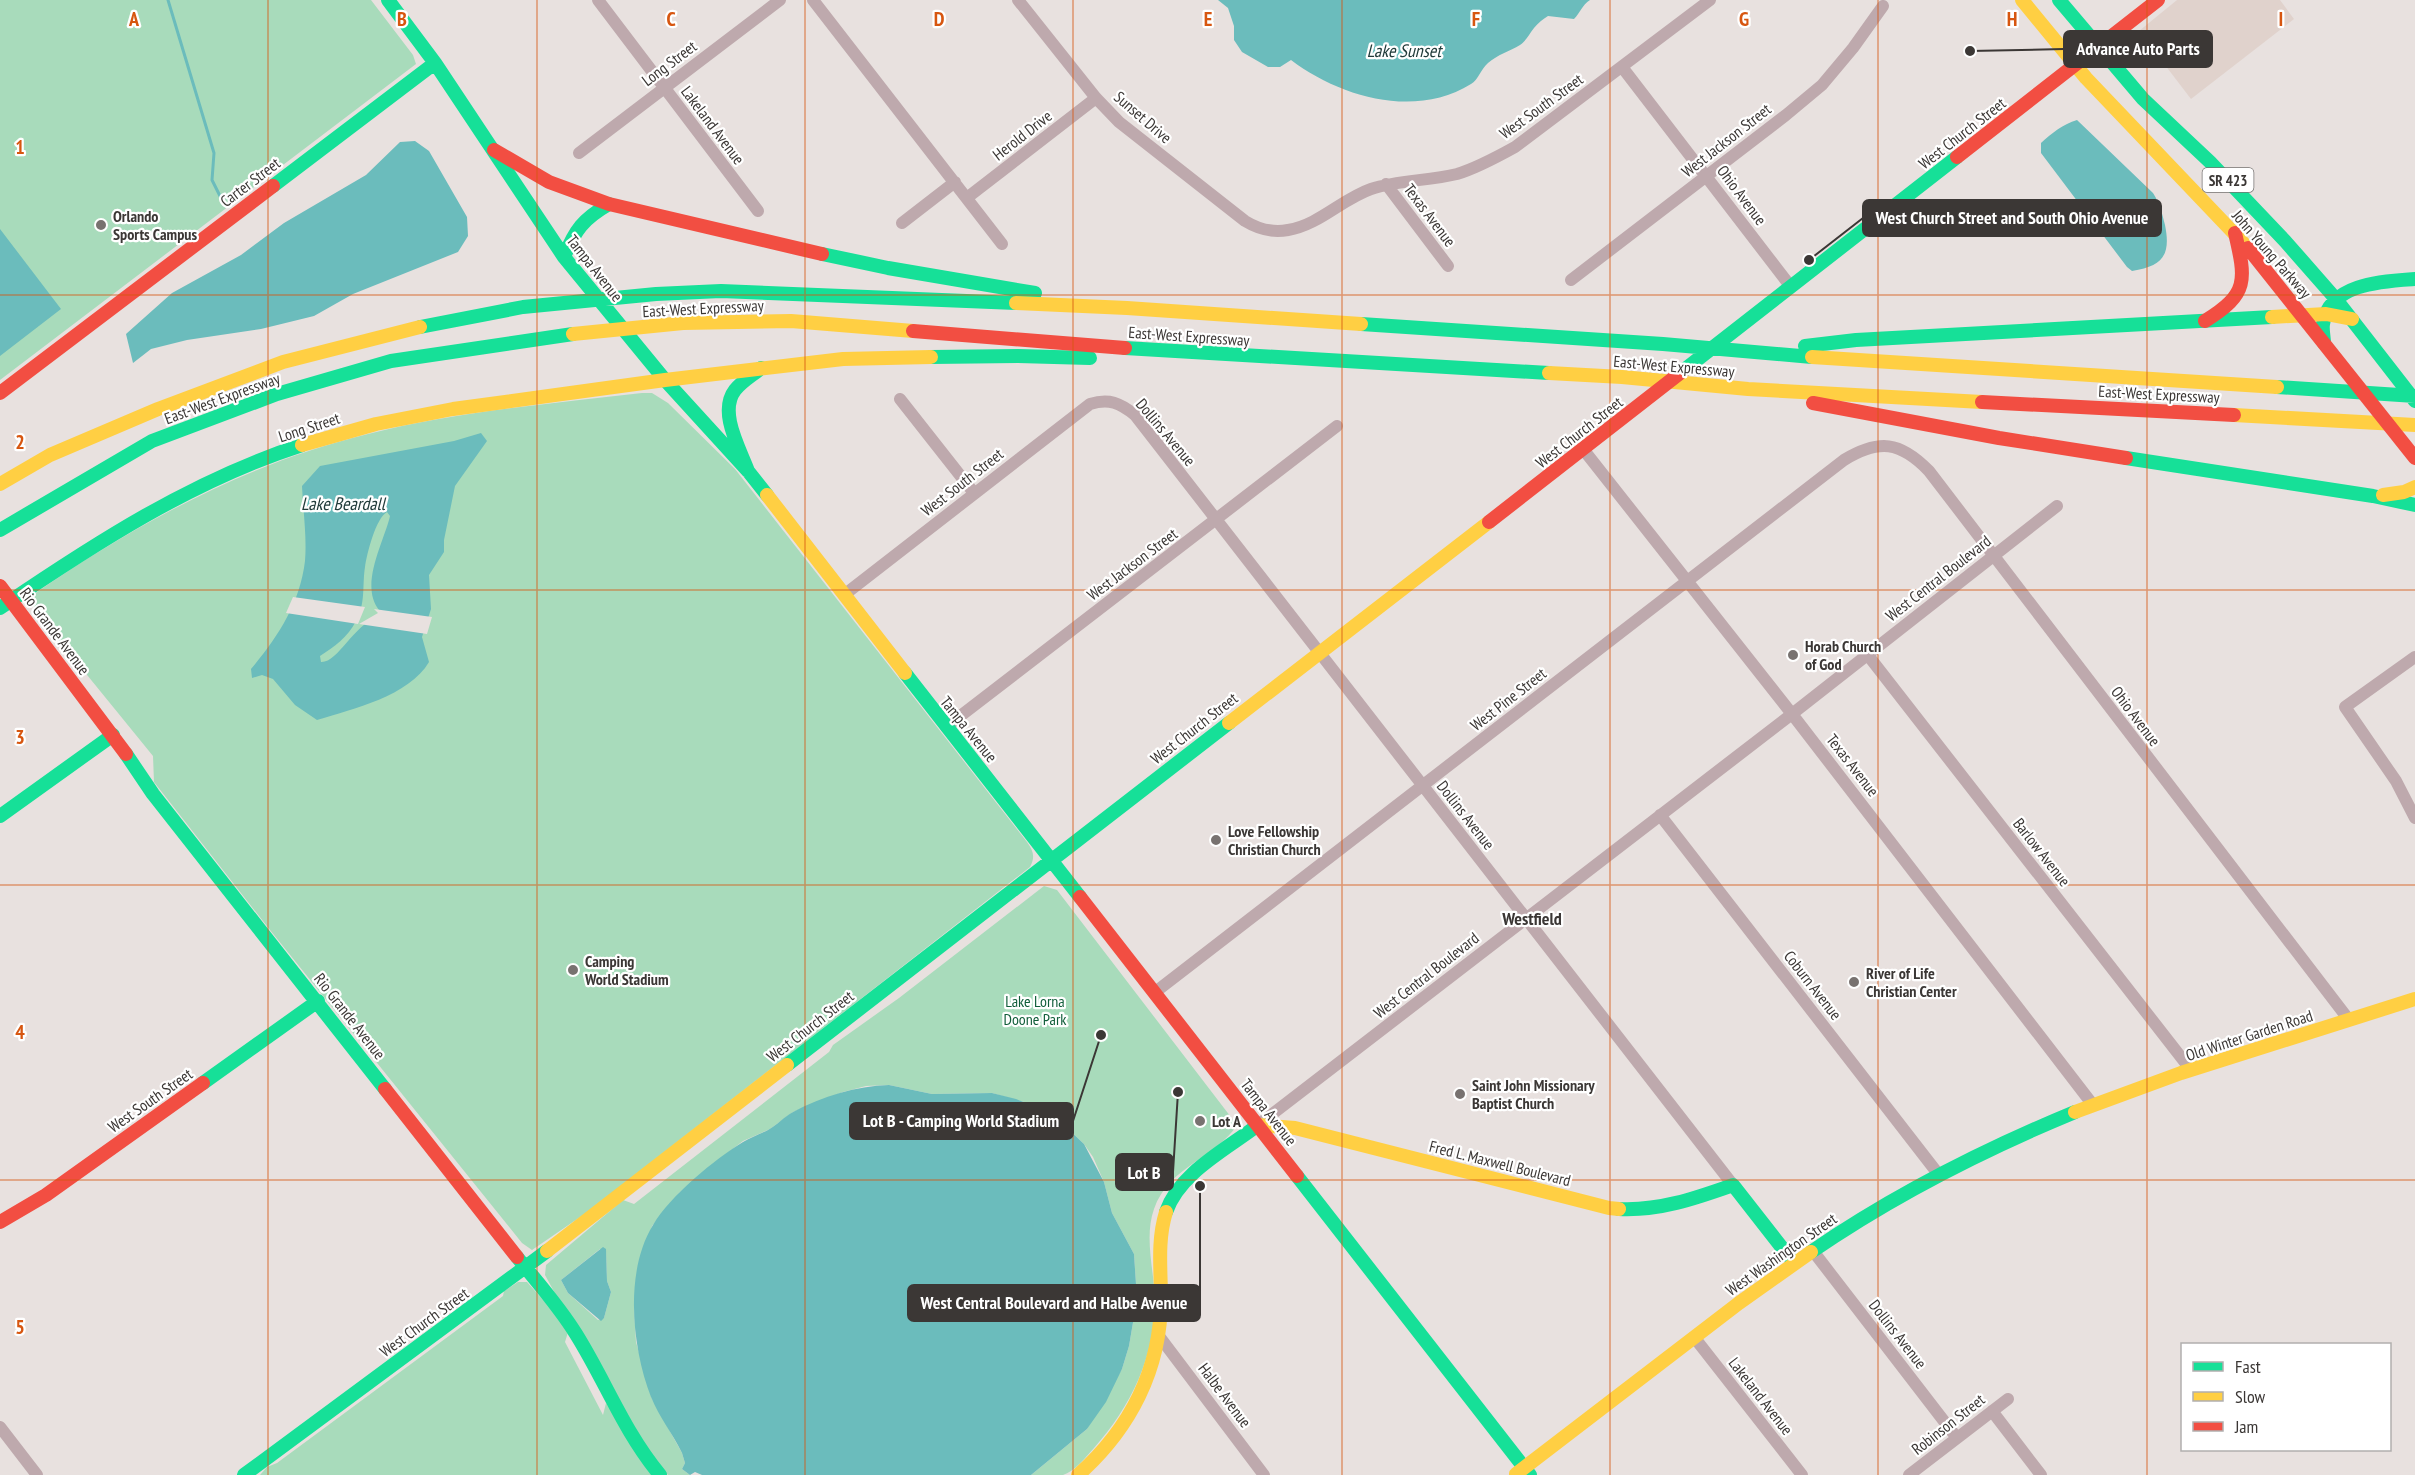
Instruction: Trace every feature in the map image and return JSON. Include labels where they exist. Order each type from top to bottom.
[{"type":"main road","name":"Tampa Avenue","points":[[388,0],[435,63],[564,257],[665,380],[748,471],[946,727],[1052,859],[1524,1473]]},
{"type":"main road","name":"John Young Parkway","points":[[2022,0],[2075,65],[2141,138],[2235,233],[2304,315],[2415,458]]},
{"type":"main road","name":"John Young Parkway","points":[[2058,0],[2143,99],[2210,162],[2336,298],[2415,402]]},
{"type":"main road","name":"West Church Street","points":[[246,1474],[526,1267],[1583,449],[2158,0]]},
{"type":"main road","name":"Carter Street","points":[[0,393],[435,63]]},
{"type":"main road","points":[[494,150],[549,182],[609,204],[888,268],[1127,308]]},
{"type":"main road","points":[[564,257],[573,235],[585,217],[609,204]]},
{"type":"main road","points":[[2205,321],[2225,310],[2236,298],[2243,282],[2243,269],[2235,233]]},
{"type":"main road","points":[[2324,343],[2321,329],[2326,314],[2336,298],[2353,289],[2390,281],[2415,279]]},
{"type":"main road","name":"East-West Expressway","points":[[0,484],[50,455],[158,409],[282,362],[405,330],[523,307],[656,294],[732,291],[1127,308],[1663,344],[1751,353],[2415,396]]},
{"type":"main road","points":[[1751,353],[1856,340],[2326,314],[2352,319]]},
{"type":"main road","name":"East-West Expressway","points":[[0,530],[152,441],[277,394],[391,361],[542,337],[683,323],[791,321],[1156,351],[1622,377],[1748,389],[2415,425]]},
{"type":"main road","name":"Long Street","points":[[6,604],[61,565],[141,517],[207,484],[268,458],[388,421],[487,403],[843,359],[1018,356],[1121,359],[1156,351]]},
{"type":"main road","points":[[748,471],[730,421],[729,409],[734,391],[761,368]]},
{"type":"main road","points":[[1748,389],[1845,410],[1999,438],[2373,496],[2415,505]]},
{"type":"main road","points":[[2373,496],[2404,492],[2415,487]]},
{"type":"main road","name":"Rio Grande Avenue","points":[[0,586],[6,604],[113,735],[153,794],[544,1291],[562,1310],[589,1356],[630,1437],[660,1475]]},
{"type":"main road","points":[[0,816],[113,735]]},
{"type":"main road","name":"Old Winter Garden Road","points":[[2093,1105],[2191,1070],[2415,999]]},
{"type":"main road","name":"West South Street","points":[[0,1222],[46,1195],[318,1001]]},
{"type":"main road","name":"West Washington Street","points":[[1524,1473],[1694,1337],[1794,1263],[1893,1200],[1939,1175],[2043,1125],[2093,1105]]},
{"type":"main road","name":"Fred L. Maxwell Boulevard","points":[[1258,1125],[1295,1128],[1609,1208],[1637,1210],[1662,1208],[1733,1185]]},
{"type":"main road","name":"West Central Boulevard","points":[[1078,1475],[1110,1443],[1134,1409],[1148,1374],[1158,1336],[1161,1301],[1159,1261],[1162,1226],[1168,1206],[1175,1194],[1189,1179],[1258,1125]]},
{"type":"main road","name":"Dollins Avenue","points":[[1733,1185],[1794,1263]]},
{"type":"street","name":"Lakeland Avenue","points":[[598,0],[758,211]]},
{"type":"street","name":"Long Street","points":[[579,153],[780,0]]},
{"type":"street","points":[[813,0],[1002,244]]},
{"type":"street","name":"Sunset Drive","points":[[1018,0],[1096,98],[1119,122],[1245,221],[1256,228],[1271,231]]},
{"type":"street","name":"West South Street","points":[[1271,231],[1304,226],[1367,190],[1386,184],[1456,174],[1487,162],[1515,147],[1710,0]]},
{"type":"street","name":"West Jackson Street","points":[[1570,280],[1822,85],[1853,48],[1883,6]]},
{"type":"street","name":"Ohio Avenue","points":[[1622,66],[1791,287]]},
{"type":"street","name":"Herold Drive","points":[[968,198],[1096,98]]},
{"type":"street","points":[[902,223],[955,182]]},
{"type":"street","name":"Texas Avenue","points":[[1386,184],[1448,266]]},
{"type":"street","points":[[900,399],[974,493]]},
{"type":"street","name":"West South Street","points":[[844,595],[1078,413],[1090,404],[1103,400]]},
{"type":"street","name":"Dollins Avenue","points":[[1103,400],[1123,406],[1135,415],[1733,1185]]},
{"type":"street","name":"West Jackson Street","points":[[946,727],[1337,426]]},
{"type":"street","name":"Ohio Avenue","points":[[1888,445],[1902,449],[1916,457],[1929,471],[2349,1020]]},
{"type":"street","name":"West Pine Street","points":[[1154,993],[1844,460],[1872,446],[1888,445]]},
{"type":"street","name":"Texas Avenue","points":[[1583,449],[1792,714],[2093,1105]]},
{"type":"street","name":"West Central Boulevard","points":[[1258,1125],[1792,714],[2057,506]]},
{"type":"street","name":"Barlow Avenue","points":[[1868,654],[2191,1070]]},
{"type":"street","points":[[2415,657],[2345,707],[2396,781],[2415,818]]},
{"type":"street","name":"Coburn Avenue","points":[[1660,815],[1939,1175]]},
{"type":"street","name":"Dollins Avenue","points":[[1813,1251],[1958,1438]]},
{"type":"street","name":"Halbe Avenue","points":[[1158,1336],[1264,1475]]},
{"type":"street","name":"Lakeland Avenue","points":[[1694,1337],[1802,1475]]},
{"type":"street","name":"Robinson Street","points":[[1909,1475],[2008,1399]]},
{"type":"street","points":[[1992,1411],[2041,1475]]},
{"type":"street","points":[[0,1427],[37,1475]]},
{"type":"shaded area","points":[[2177,0],[2280,0],[2294,19],[2191,99],[2139,31]]},
{"type":"green space","name":"Orlando Sports Campus","points":[[0,0],[371,0],[413,55],[416,64],[0,380]]},
{"type":"green space","points":[[652,393],[668,403],[735,469],[1027,842],[1033,860],[1030,867],[586,1213],[532,1250],[522,1243],[154,782],[153,756],[35,611],[32,600],[34,594],[73,568],[153,520],[236,479],[323,446],[436,419]]},
{"type":"green space","name":"Lake Lorna Doone Park","points":[[1044,886],[1057,890],[1237,1125],[1217,1146],[1170,1182],[1154,1209],[1150,1242],[1155,1300],[1154,1321],[1145,1361],[1130,1398],[1107,1432],[1076,1468],[1063,1475],[1031,1475],[1087,1429],[1122,1369],[1129,1346],[1137,1299],[1134,1254],[1112,1213],[1104,1182],[1093,1157],[1084,1144],[1051,1113],[1034,1105],[992,1093],[932,1094],[889,1085],[866,1086],[843,1092],[793,1112],[770,1129],[743,1141],[680,1192],[652,1226],[634,1309],[636,1342],[652,1399],[682,1453],[685,1463],[682,1469],[690,1475],[668,1475],[658,1466],[557,1297],[545,1275],[546,1265],[623,1200],[634,1204],[829,1052],[833,1045],[899,998]],"holes":[[[600,1249],[606,1252],[607,1281],[611,1292],[604,1318],[598,1320],[568,1293],[561,1280]]]},
{"type":"green space","points":[[518,1282],[527,1282],[569,1329],[565,1342],[603,1415],[606,1403],[655,1475],[260,1475],[267,1467],[277,1463],[503,1296],[504,1291]]},
{"type":"water","name":"Lake Sunset","points":[[1218,0],[1590,0],[1574,19],[1548,16],[1544,18],[1520,45],[1488,63],[1471,84],[1449,95],[1402,102],[1355,93],[1332,84],[1291,60],[1280,67],[1268,67],[1242,52],[1234,40],[1234,26],[1228,8]]},
{"type":"water","points":[[2077,120],[2153,193],[2162,213],[2167,244],[2162,257],[2151,266],[2132,271],[2127,267],[2041,153],[2041,143],[2058,129]]},
{"type":"water","points":[[415,141],[429,151],[467,217],[468,236],[458,252],[353,294],[314,316],[261,329],[187,340],[151,349],[133,363],[126,334],[172,293],[241,255],[284,223],[366,175],[400,142]]},
{"type":"water","points":[[0,229],[61,309],[0,356]]},
{"type":"water","name":"Lake Beardall","points":[[481,433],[487,441],[455,486],[444,540],[444,552],[429,575],[431,609],[422,637],[429,662],[420,674],[408,684],[379,700],[317,720],[295,705],[273,679],[262,675],[252,678],[251,669],[279,632],[293,605],[302,576],[306,543],[302,486],[320,466],[454,441]],"holes":[[[387,512],[390,516],[372,576],[371,588],[373,600],[379,610],[378,617],[361,628],[334,657],[321,662],[320,656],[345,637],[356,621],[361,608],[365,567],[373,536],[383,516]]]},
{"type":"water","points":[[889,1085],[932,1094],[992,1093],[1016,1099],[1051,1113],[1084,1144],[1104,1182],[1112,1213],[1134,1254],[1137,1299],[1129,1346],[1122,1369],[1106,1402],[1087,1429],[1031,1475],[702,1475],[695,1472],[690,1475],[682,1469],[685,1463],[682,1453],[651,1397],[639,1356],[634,1310],[635,1287],[644,1244],[653,1225],[670,1202],[707,1168],[732,1149],[768,1130],[793,1112],[840,1093],[864,1087]]},
{"type":"water","points":[[603,1247],[606,1249],[607,1281],[611,1292],[604,1318],[601,1321],[568,1293],[561,1280]]},
{"type":"pier","points":[[293,597],[365,607],[358,624],[286,613]]},
{"type":"pier","points":[[374,609],[432,617],[427,634],[359,624],[378,613]]},
{"type":"waterway","points":[[168,0],[214,153],[212,180],[222,200]]},
{"type":"traffic: fast","points":[[388,0],[435,63],[564,257],[665,380],[767,495]]},
{"type":"traffic: fast","points":[[2059,0],[2143,99],[2210,162],[2285,241],[2335,298],[2415,401]]},
{"type":"traffic: fast","points":[[273,186],[435,63]]},
{"type":"traffic: fast","points":[[1684,370],[1957,157]]},
{"type":"traffic: fast","points":[[564,257],[581,226],[609,204]]},
{"type":"traffic: fast","points":[[822,254],[888,268],[1035,293]]},
{"type":"traffic: fast","points":[[2324,343],[2323,324],[2327,310],[2347,292],[2374,283],[2415,279]]},
{"type":"traffic: fast","points":[[420,327],[523,307],[656,294],[721,291],[1016,303]]},
{"type":"traffic: fast","points":[[1805,346],[1856,340],[2272,317]]},
{"type":"traffic: fast","points":[[1361,324],[1663,344],[1812,357]]},
{"type":"traffic: fast","points":[[0,530],[152,441],[277,394],[391,361],[573,334]]},
{"type":"traffic: fast","points":[[1125,348],[1549,373]]},
{"type":"traffic: fast","points":[[931,357],[1090,358]]},
{"type":"traffic: fast","points":[[748,471],[732,430],[730,399],[735,390],[761,368]]},
{"type":"traffic: fast","points":[[2277,387],[2415,396]]},
{"type":"traffic: fast","points":[[0,608],[72,560],[183,495],[262,459],[302,445]]},
{"type":"traffic: fast","points":[[2126,458],[2373,496],[2415,505]]},
{"type":"traffic: fast","points":[[905,673],[1080,897]]},
{"type":"traffic: fast","points":[[787,1065],[1229,723]]},
{"type":"traffic: fast","points":[[0,816],[113,735]]},
{"type":"traffic: fast","points":[[126,754],[153,794],[385,1089]]},
{"type":"traffic: fast","points":[[203,1083],[318,1001]]},
{"type":"traffic: fast","points":[[1811,1252],[1874,1211],[1940,1175],[2075,1112]]},
{"type":"traffic: fast","points":[[1166,1212],[1172,1198],[1193,1174],[1258,1125]]},
{"type":"traffic: fast","points":[[1297,1176],[1530,1475]]},
{"type":"traffic: fast","points":[[1619,1209],[1663,1206],[1733,1185],[1794,1263]]},
{"type":"traffic: fast","points":[[244,1475],[547,1251]]},
{"type":"traffic: fast","points":[[517,1257],[569,1324],[587,1352],[635,1441],[660,1475]]},
{"type":"traffic: slow","points":[[2022,0],[2086,78],[2248,248]]},
{"type":"traffic: slow","points":[[1016,303],[1361,324]]},
{"type":"traffic: slow","points":[[2272,317],[2326,314],[2352,319]]},
{"type":"traffic: slow","points":[[573,334],[683,323],[791,321],[913,331]]},
{"type":"traffic: slow","points":[[0,484],[50,455],[158,409],[283,362],[420,327]]},
{"type":"traffic: slow","points":[[665,380],[843,359],[931,357]]},
{"type":"traffic: slow","points":[[1812,357],[2277,387]]},
{"type":"traffic: slow","points":[[1549,373],[1622,377],[1748,389],[1982,402]]},
{"type":"traffic: slow","points":[[302,445],[376,424],[453,409],[665,380]]},
{"type":"traffic: slow","points":[[2234,415],[2415,425]]},
{"type":"traffic: slow","points":[[2383,495],[2404,492],[2415,487]]},
{"type":"traffic: slow","points":[[767,495],[905,673]]},
{"type":"traffic: slow","points":[[1229,723],[1489,522]]},
{"type":"traffic: slow","points":[[2075,1112],[2181,1073],[2415,999]]},
{"type":"traffic: slow","points":[[547,1251],[787,1065]]},
{"type":"traffic: slow","points":[[1258,1125],[1295,1128],[1619,1209]]},
{"type":"traffic: slow","points":[[1078,1475],[1113,1438],[1127,1418],[1148,1373],[1160,1325],[1160,1245],[1166,1212]]},
{"type":"traffic: slow","points":[[1516,1474],[1739,1303],[1811,1252]]},
{"type":"traffic: jam","points":[[1957,157],[2158,0]]},
{"type":"traffic: jam","points":[[494,150],[549,182],[609,204],[822,254]]},
{"type":"traffic: jam","points":[[0,393],[273,186]]},
{"type":"traffic: jam","points":[[2205,321],[2230,302],[2237,294],[2241,284],[2241,263],[2235,233]]},
{"type":"traffic: jam","points":[[2248,248],[2415,458]]},
{"type":"traffic: jam","points":[[913,331],[1125,348]]},
{"type":"traffic: jam","points":[[1489,522],[1684,370]]},
{"type":"traffic: jam","points":[[1982,402],[2234,415]]},
{"type":"traffic: jam","points":[[1813,403],[1999,438],[2126,458]]},
{"type":"traffic: jam","points":[[0,586],[126,754]]},
{"type":"traffic: jam","points":[[1080,897],[1297,1176]]},
{"type":"traffic: jam","points":[[0,1222],[46,1195],[203,1083]]},
{"type":"traffic: jam","points":[[385,1089],[517,1257]]},
{"type":"place","name":"Advance Auto Parts","points":[[1970,51]]},
{"type":"place","name":"Orlando Sports Campus","points":[[101,225]]},
{"type":"place","name":"West Church Street and South Ohio Avenue","points":[[1809,260]]},
{"type":"place","name":"Horab Church of God","points":[[1793,655]]},
{"type":"place","name":"Love Fellowship Christian Church","points":[[1216,840]]},
{"type":"place","name":"Camping World Stadium","points":[[573,970]]},
{"type":"place","name":"River of Life Christian Center","points":[[1854,982]]},
{"type":"place","name":"Lot B - Camping World Stadium","points":[[1101,1035]]},
{"type":"place","name":"Lot B","points":[[1178,1092]]},
{"type":"place","name":"Saint John Missionary Baptist Church","points":[[1460,1094]]},
{"type":"place","name":"Lot A","points":[[1200,1121]]},
{"type":"place","name":"West Central Boulevard and Halbe Avenue","points":[[1200,1186]]},
{"type":"district","name":"Westfield","points":[[1532,918]]}]
